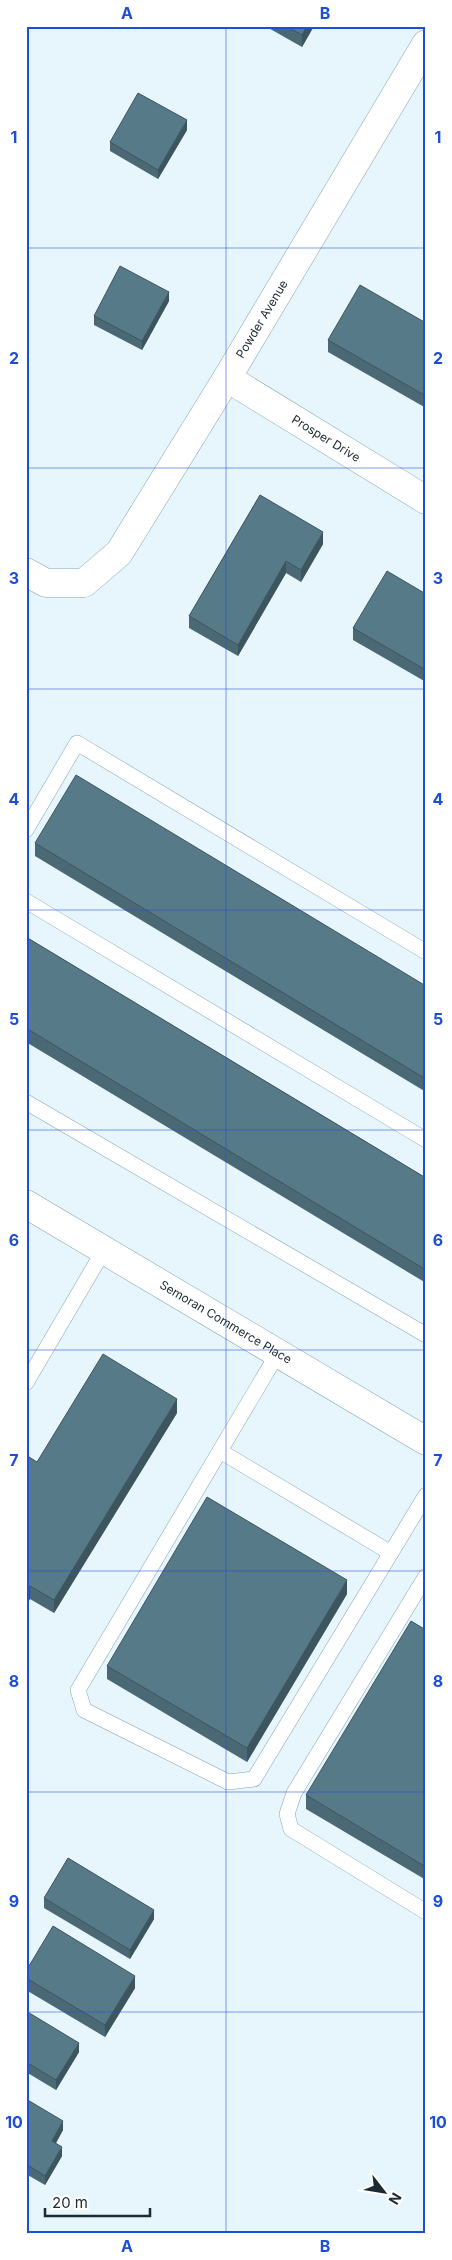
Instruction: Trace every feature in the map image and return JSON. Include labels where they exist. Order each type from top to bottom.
[{"type":"street","name":"Powder Avenue","points":[[26,572],[46,583],[84,583],[119,553],[227,378],[426,44]]},
{"type":"street","name":"Prosper Drive","points":[[227,378],[426,500]]},
{"type":"street","name":"Semoran Commerce Place","points":[[26,1204],[425,1440]]},
{"type":"lane","points":[[26,830],[77,744],[426,952]]},
{"type":"lane","points":[[26,901],[426,1140]]},
{"type":"lane","points":[[26,1102],[426,1335]]},
{"type":"lane","points":[[26,1383],[104,1250]]},
{"type":"lane","points":[[278,1353],[78,1690],[84,1710],[228,1782],[254,1779],[426,1495]]},
{"type":"lane","points":[[220,1451],[392,1553]]},
{"type":"lane","points":[[426,1576],[294,1793],[287,1814],[291,1829],[426,1912]]},
{"type":"building","points":[[286,26],[307,26],[302,35]]},
{"type":"building","points":[[138,93],[187,120],[158,170],[110,142]]},
{"type":"building","points":[[120,266],[169,292],[142,341],[94,316]]},
{"type":"building","points":[[360,285],[426,323],[426,396],[328,340]]},
{"type":"building","points":[[260,495],[323,532],[301,570],[286,561],[238,645],[189,616]]},
{"type":"building","points":[[387,571],[426,594],[426,670],[353,628]]},
{"type":"building","points":[[76,775],[426,986],[426,1079],[35,843]]},
{"type":"building","points":[[26,937],[426,1178],[426,1270],[26,1028]]},
{"type":"building","points":[[103,1354],[177,1399],[54,1600],[30,1586],[26,1592],[26,1455],[37,1462]]},
{"type":"building","points":[[207,1497],[347,1580],[247,1748],[107,1666]]},
{"type":"building","points":[[411,1621],[426,1630],[426,1867],[306,1795]]},
{"type":"building","points":[[68,1858],[154,1910],[130,1950],[44,1898]]},
{"type":"building","points":[[53,1926],[135,1976],[105,2025],[26,1978],[26,1971]]},
{"type":"building","points":[[26,2011],[79,2043],[56,2080],[26,2062]]},
{"type":"building","points":[[26,2099],[63,2121],[52,2141],[62,2147],[45,2176],[26,2164]]}]
